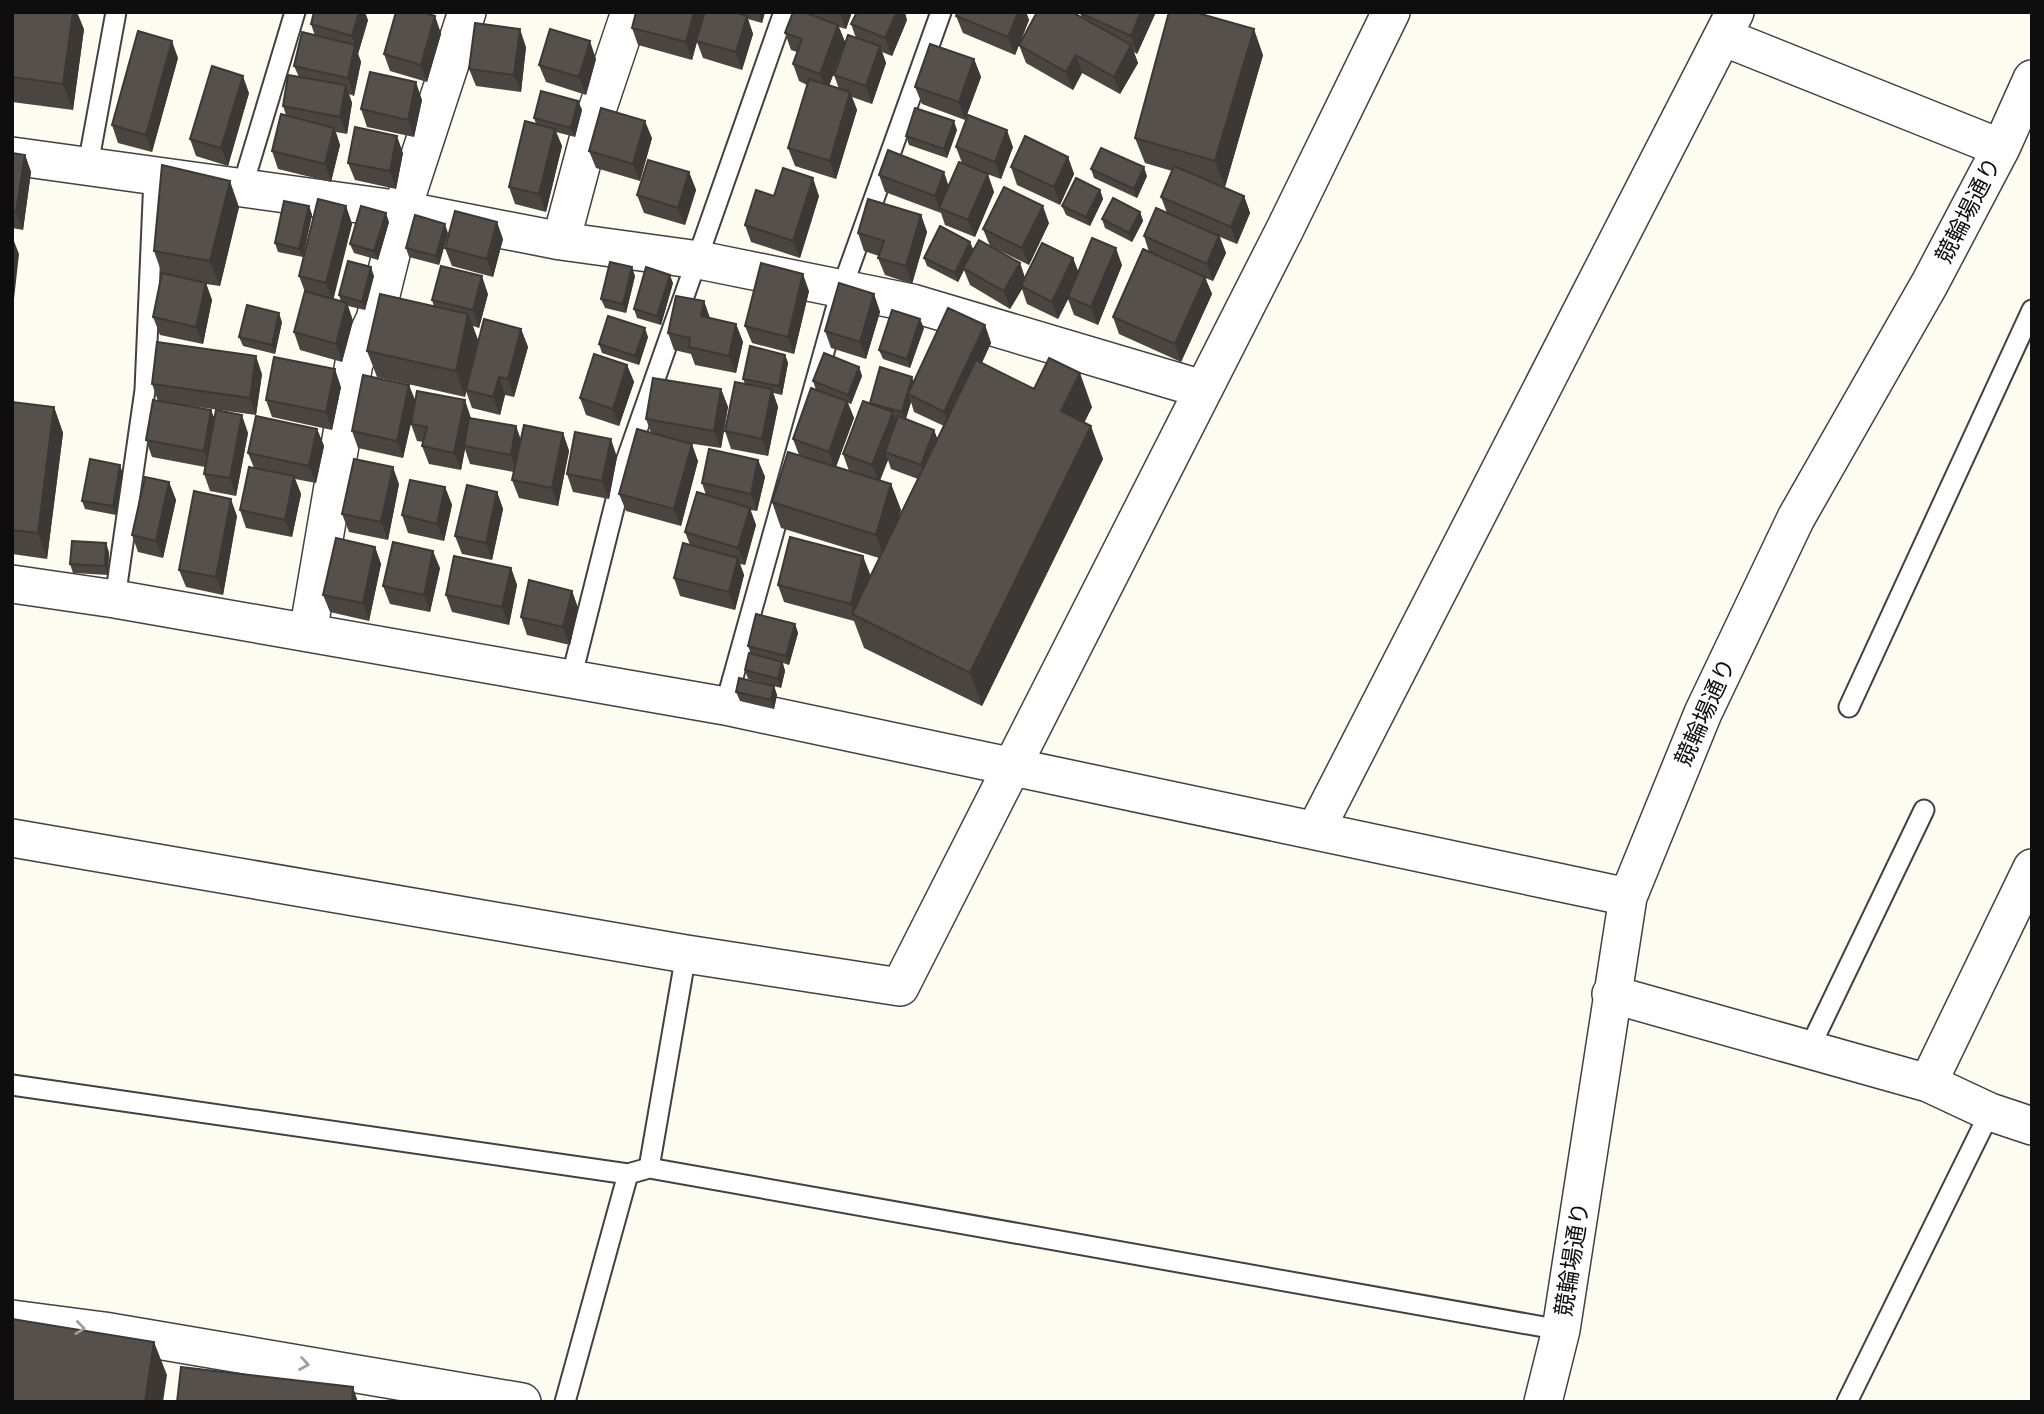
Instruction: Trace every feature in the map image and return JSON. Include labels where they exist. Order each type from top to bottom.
[{"type":"street","points":[[308,633],[354,363],[375,319],[402,210],[467,12]]},
{"type":"street","points":[[561,240],[592,125],[630,12]]},
{"type":"street","points":[[12,838],[686,954],[900,987],[1391,12]]},
{"type":"street","points":[[1316,829],[1729,24],[2001,148]]},
{"type":"street","name":"競輪場通り","points":[[1553,1400],[1611,994],[1628,897],[1703,713],[1796,518],[1930,283],[2001,148],[2032,79]]},
{"type":"street","points":[[12,156],[402,210],[561,240],[699,260],[841,291],[912,303],[1202,389]]},
{"type":"street","points":[[12,584],[115,599],[725,706],[1628,897]]},
{"type":"street","points":[[1927,1083],[2032,868]]},
{"type":"street","points":[[1611,994],[1927,1083],[1990,1112],[2032,1126]]},
{"type":"street","points":[[12,1319],[458,1396],[522,1402]]},
{"type":"lane","points":[[88,165],[116,12]]},
{"type":"lane","points":[[242,188],[295,12]]},
{"type":"lane","points":[[572,679],[625,464],[699,260],[784,12]]},
{"type":"lane","points":[[725,706],[841,291],[941,12]]},
{"type":"lane","points":[[115,599],[145,390],[154,177]]},
{"type":"lane","points":[[1849,707],[2032,310]]},
{"type":"lane","points":[[1808,1049],[1924,810]]},
{"type":"lane","points":[[649,1168],[686,954]]},
{"type":"lane","points":[[12,1085],[628,1174],[649,1168],[1561,1330]]},
{"type":"lane","points":[[1847,1402],[1990,1112]]},
{"type":"lane","points":[[565,1402],[628,1174]]},
{"type":"building","points":[[12,12],[73,12],[63,84],[12,77]]},
{"type":"building","points":[[314,12],[359,12],[352,36],[311,24]]},
{"type":"building","points":[[396,12],[422,12],[435,16],[421,65],[384,54]]},
{"type":"building","points":[[636,12],[694,12],[686,42],[632,28]]},
{"type":"building","points":[[705,12],[733,12],[747,16],[736,52],[696,41]]},
{"type":"building","points":[[793,12],[804,12],[838,25],[820,74],[793,64],[802,39],[785,33]]},
{"type":"building","points":[[857,12],[897,12],[885,38],[851,24]]},
{"type":"building","points":[[958,12],[1018,12],[1008,37],[956,16]]},
{"type":"building","points":[[1037,12],[1072,12],[1131,45],[1114,77],[1076,55],[1066,72],[1019,45]]},
{"type":"building","points":[[1081,12],[1141,12],[1131,36]]},
{"type":"building","points":[[1169,12],[1194,12],[1254,29],[1215,161],[1135,138]]},
{"type":"building","points":[[475,23],[520,29],[514,75],[469,69]]},
{"type":"building","points":[[550,29],[590,41],[579,77],[539,65]]},
{"type":"building","points":[[138,31],[172,41],[146,135],[112,125]]},
{"type":"building","points":[[302,32],[355,45],[348,78],[294,66]]},
{"type":"building","points":[[848,35],[880,46],[866,86],[834,75]]},
{"type":"building","points":[[930,44],[974,59],[959,102],[915,87]]},
{"type":"building","points":[[212,66],[243,76],[221,148],[190,139]]},
{"type":"building","points":[[370,72],[416,82],[408,120],[361,109]]},
{"type":"building","points":[[288,75],[346,85],[340,117],[283,106]]},
{"type":"building","points":[[809,79],[850,92],[830,161],[788,148]]},
{"type":"building","points":[[541,91],[578,101],[571,128],[534,118]]},
{"type":"building","points":[[601,108],[645,121],[633,164],[589,151]]},
{"type":"building","points":[[915,108],[954,121],[944,149],[906,136]]},
{"type":"building","points":[[281,114],[334,128],[325,164],[272,151]]},
{"type":"building","points":[[968,115],[1007,130],[995,162],[956,147]]},
{"type":"building","points":[[525,121],[555,129],[539,194],[509,187]]},
{"type":"building","points":[[355,127],[397,136],[390,171],[348,163]]},
{"type":"building","points":[[1025,136],[1068,157],[1054,187],[1011,167]]},
{"type":"building","points":[[1101,148],[1144,167],[1134,189],[1091,169]]},
{"type":"building","points":[[888,150],[944,172],[935,196],[879,175]]},
{"type":"building","points":[[12,153],[25,155],[16,212],[12,212]]},
{"type":"building","points":[[648,160],[689,172],[678,208],[637,195]]},
{"type":"building","points":[[959,162],[988,174],[968,220],[939,208]]},
{"type":"building","points":[[162,165],[230,181],[210,261],[154,251]]},
{"type":"building","points":[[1174,166],[1244,196],[1231,227],[1161,197]]},
{"type":"building","points":[[783,168],[813,178],[793,241],[745,225],[756,190],[774,196]]},
{"type":"building","points":[[1076,178],[1100,190],[1086,217],[1062,206]]},
{"type":"building","points":[[1004,187],[1043,206],[1022,248],[983,229]]},
{"type":"building","points":[[1113,198],[1140,212],[1129,233],[1102,219]]},
{"type":"building","points":[[318,199],[346,206],[326,283],[299,276]]},
{"type":"building","points":[[868,199],[921,215],[906,266],[878,258],[884,241],[858,233]]},
{"type":"building","points":[[284,201],[309,206],[299,249],[275,243]]},
{"type":"building","points":[[361,206],[386,213],[374,251],[350,244]]},
{"type":"building","points":[[1156,208],[1219,236],[1207,264],[1144,236]]},
{"type":"building","points":[[455,211],[497,222],[487,259],[445,248]]},
{"type":"building","points":[[415,215],[445,224],[436,256],[406,248]]},
{"type":"building","points":[[940,226],[970,242],[955,273],[924,258]]},
{"type":"building","points":[[1092,238],[1116,248],[1091,307],[1068,297]]},
{"type":"building","points":[[979,240],[1020,263],[1004,291],[963,268]]},
{"type":"building","points":[[1042,243],[1073,258],[1052,302],[1021,286]]},
{"type":"building","points":[[1143,249],[1205,277],[1175,344],[1113,317]]},
{"type":"building","points":[[348,261],[371,267],[362,302],[339,295]]},
{"type":"building","points":[[610,262],[632,267],[623,304],[601,299]]},
{"type":"building","points":[[761,263],[803,274],[788,337],[745,326]]},
{"type":"building","points":[[441,266],[482,276],[473,310],[432,300]]},
{"type":"building","points":[[646,267],[670,275],[657,316],[634,309]]},
{"type":"building","points":[[162,273],[206,283],[196,327],[153,317]]},
{"type":"building","points":[[839,283],[874,294],[860,342],[825,331]]},
{"type":"building","points":[[305,291],[347,303],[336,344],[294,332]]},
{"type":"building","points":[[380,294],[468,314],[456,371],[367,351]]},
{"type":"building","points":[[676,296],[704,301],[701,316],[736,324],[729,356],[689,347],[690,338],[668,333]]},
{"type":"building","points":[[247,305],[279,313],[272,345],[239,337]]},
{"type":"building","points":[[948,308],[985,325],[944,412],[908,394]]},
{"type":"building","points":[[892,310],[920,319],[907,359],[879,350]]},
{"type":"building","points":[[608,316],[645,328],[635,356],[599,344]]},
{"type":"building","points":[[484,319],[521,329],[508,379],[499,377],[493,397],[466,390]]},
{"type":"building","points":[[157,342],[256,356],[250,398],[152,384]]},
{"type":"building","points":[[750,346],[785,355],[779,386],[743,379]]},
{"type":"building","points":[[824,353],[859,367],[848,395],[813,381]]},
{"type":"building","points":[[594,354],[627,365],[613,409],[580,398]]},
{"type":"building","points":[[274,357],[335,369],[326,412],[266,400]]},
{"type":"building","points":[[1049,358],[1080,373],[1061,411],[1091,426],[970,673],[852,614],[976,360],[1034,389]]},
{"type":"building","points":[[880,367],[912,377],[902,412],[870,403]]},
{"type":"building","points":[[363,375],[409,385],[397,441],[352,431]]},
{"type":"building","points":[[653,378],[721,389],[714,431],[646,419]]},
{"type":"building","points":[[735,382],[772,389],[762,439],[725,431]]},
{"type":"building","points":[[811,388],[847,401],[829,452],[793,439]]},
{"type":"building","points":[[417,391],[465,400],[454,453],[422,446],[427,427],[411,424]]},
{"type":"building","points":[[153,400],[211,410],[204,451],[146,440]]},
{"type":"building","points":[[863,401],[893,412],[872,465],[843,454]]},
{"type":"building","points":[[12,402],[54,407],[38,533],[12,530]]},
{"type":"building","points":[[216,410],[242,415],[230,478],[204,474]]},
{"type":"building","points":[[256,416],[317,429],[309,466],[248,453]]},
{"type":"building","points":[[898,416],[934,430],[921,465],[885,452]]},
{"type":"building","points":[[469,418],[516,426],[511,455],[464,446]]},
{"type":"building","points":[[524,425],[563,433],[552,488],[512,480]]},
{"type":"building","points":[[637,429],[692,444],[674,509],[619,494]]},
{"type":"building","points":[[575,432],[611,439],[602,481],[567,474]]},
{"type":"building","points":[[709,449],[758,460],[751,494],[702,483]]},
{"type":"building","points":[[788,452],[891,484],[876,535],[772,502]]},
{"type":"building","points":[[90,459],[120,465],[113,506],[82,501]]},
{"type":"building","points":[[354,459],[393,467],[381,522],[342,514]]},
{"type":"building","points":[[249,467],[294,476],[285,520],[240,510]]},
{"type":"building","points":[[145,477],[169,482],[156,541],[132,535]]},
{"type":"building","points":[[410,480],[445,487],[437,524],[402,515]]},
{"type":"building","points":[[467,485],[497,492],[486,543],[455,536]]},
{"type":"building","points":[[194,491],[231,499],[216,577],[179,570]]},
{"type":"building","points":[[697,492],[750,508],[738,548],[685,532]]},
{"type":"building","points":[[790,537],[863,556],[851,604],[778,585]]},
{"type":"building","points":[[336,538],[375,547],[363,603],[323,595]]},
{"type":"building","points":[[72,541],[106,543],[105,566],[70,564]]},
{"type":"building","points":[[393,542],[433,551],[424,595],[383,586]]},
{"type":"building","points":[[683,543],[738,558],[729,592],[674,578]]},
{"type":"building","points":[[454,556],[511,568],[502,607],[446,595]]},
{"type":"building","points":[[529,580],[572,591],[563,627],[521,617]]},
{"type":"building","points":[[756,614],[795,624],[786,656],[748,646]]},
{"type":"building","points":[[749,653],[782,662],[778,679],[745,670]]},
{"type":"building","points":[[739,678],[774,686],[771,700],[736,692]]},
{"type":"building","points":[[12,1319],[154,1342],[145,1402],[12,1402]]},
{"type":"building","points":[[181,1367],[353,1387],[352,1402],[177,1402]]}]
